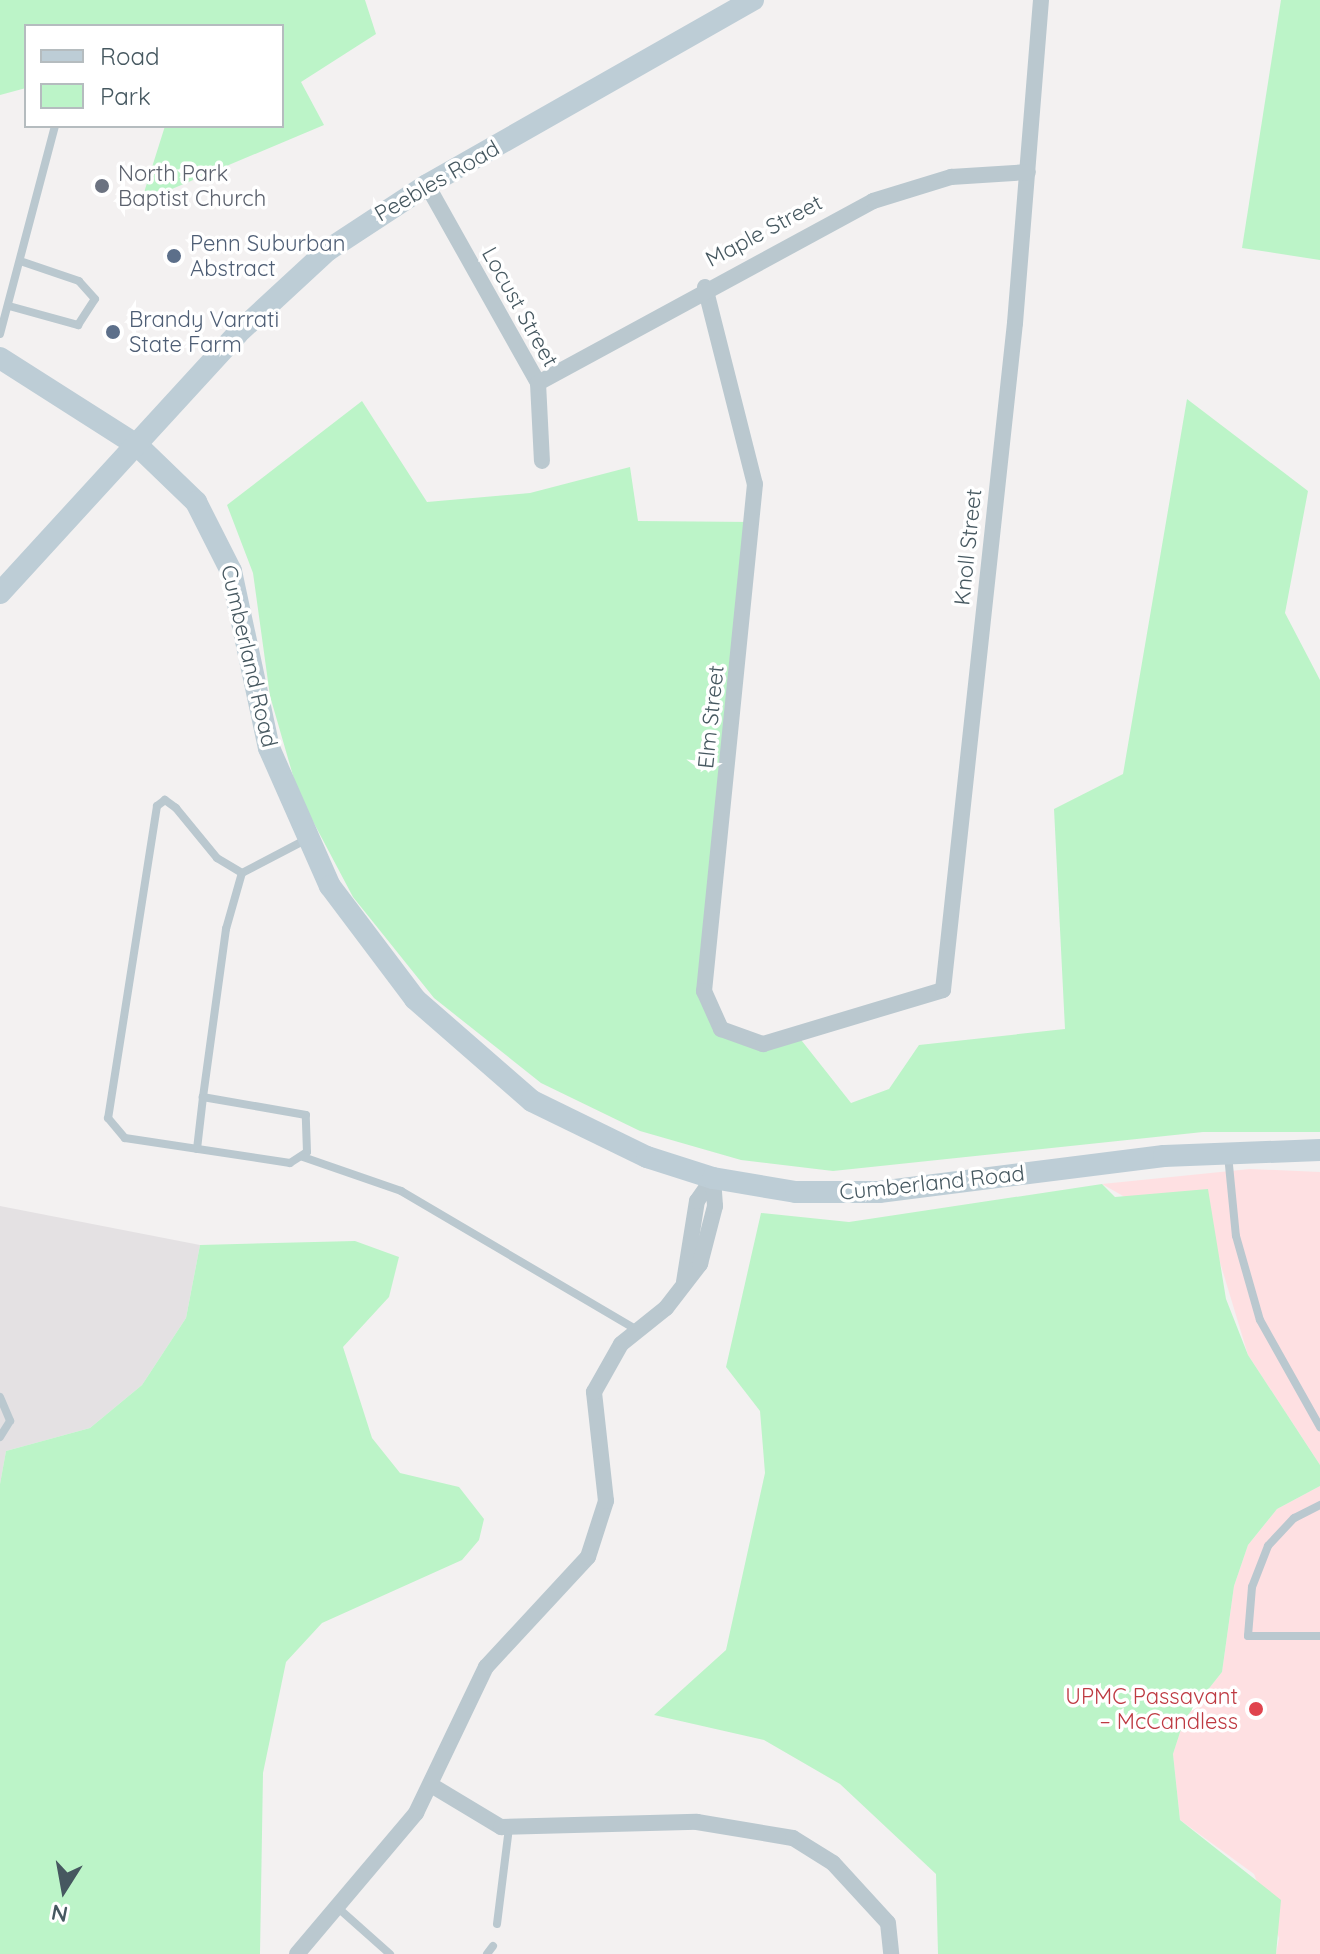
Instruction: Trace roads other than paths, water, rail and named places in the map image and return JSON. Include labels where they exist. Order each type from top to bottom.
[{"type":"street","name":"Peebles Road","points":[[0,593],[284,286],[427,185],[753,0]]},
{"type":"street","name":"Knoll Street","points":[[839,1023],[943,990],[1028,172],[1041,0]]},
{"type":"street","name":"Maple Street","points":[[538,383],[705,287],[899,190],[1028,172]]},
{"type":"street","name":"Locust Street","points":[[427,185],[538,383],[542,461]]},
{"type":"street","name":"Elm Street","points":[[705,287],[755,484],[706,1003],[721,1029],[751,1043],[839,1023]]},
{"type":"street","name":"Cumberland Road","points":[[0,358],[138,446],[181,485],[222,543],[269,748],[305,840],[387,965],[498,1075],[618,1146],[713,1178],[796,1192],[879,1192],[1227,1150],[1320,1150]]},
{"type":"street","points":[[297,1954],[336,1906],[394,1845],[431,1785],[486,1667],[574,1577],[599,1537],[606,1501],[594,1392],[609,1359],[684,1282],[697,1201],[713,1178]]},
{"type":"street","points":[[431,1785],[509,1827],[697,1822],[793,1838],[833,1863],[888,1923],[891,1954]]},
{"type":"lane","points":[[0,334],[23,262],[55,128]]},
{"type":"lane","points":[[9,306],[78,325],[95,299],[79,281],[23,262]]},
{"type":"lane","points":[[242,873],[217,858],[176,808],[165,800],[157,806],[108,1118],[125,1138],[290,1163],[303,1157],[401,1191],[637,1330]]},
{"type":"lane","points":[[197,1149],[226,929],[242,873],[305,840]]},
{"type":"lane","points":[[203,1097],[306,1115],[311,1129],[303,1157]]},
{"type":"lane","points":[[1227,1150],[1246,1277],[1284,1372],[1320,1427]]},
{"type":"lane","points":[[0,1397],[10,1421],[0,1437]]},
{"type":"lane","points":[[1320,1505],[1294,1518],[1268,1546],[1252,1587],[1248,1636],[1320,1636]]},
{"type":"lane","points":[[497,1924],[509,1827]]},
{"type":"lane","points":[[336,1906],[390,1954]]},
{"type":"lane","points":[[487,1954],[493,1946]]},
{"type":"place","name":"North Park Baptist Church","points":[[102,186]]},
{"type":"place","name":"Penn Suburban Abstract","points":[[174,256]]},
{"type":"place","name":"Brandy Varrati State Farm","points":[[113,332]]},
{"type":"place","name":"UPMC Passavant – McCandless","points":[[1256,1709]]}]
